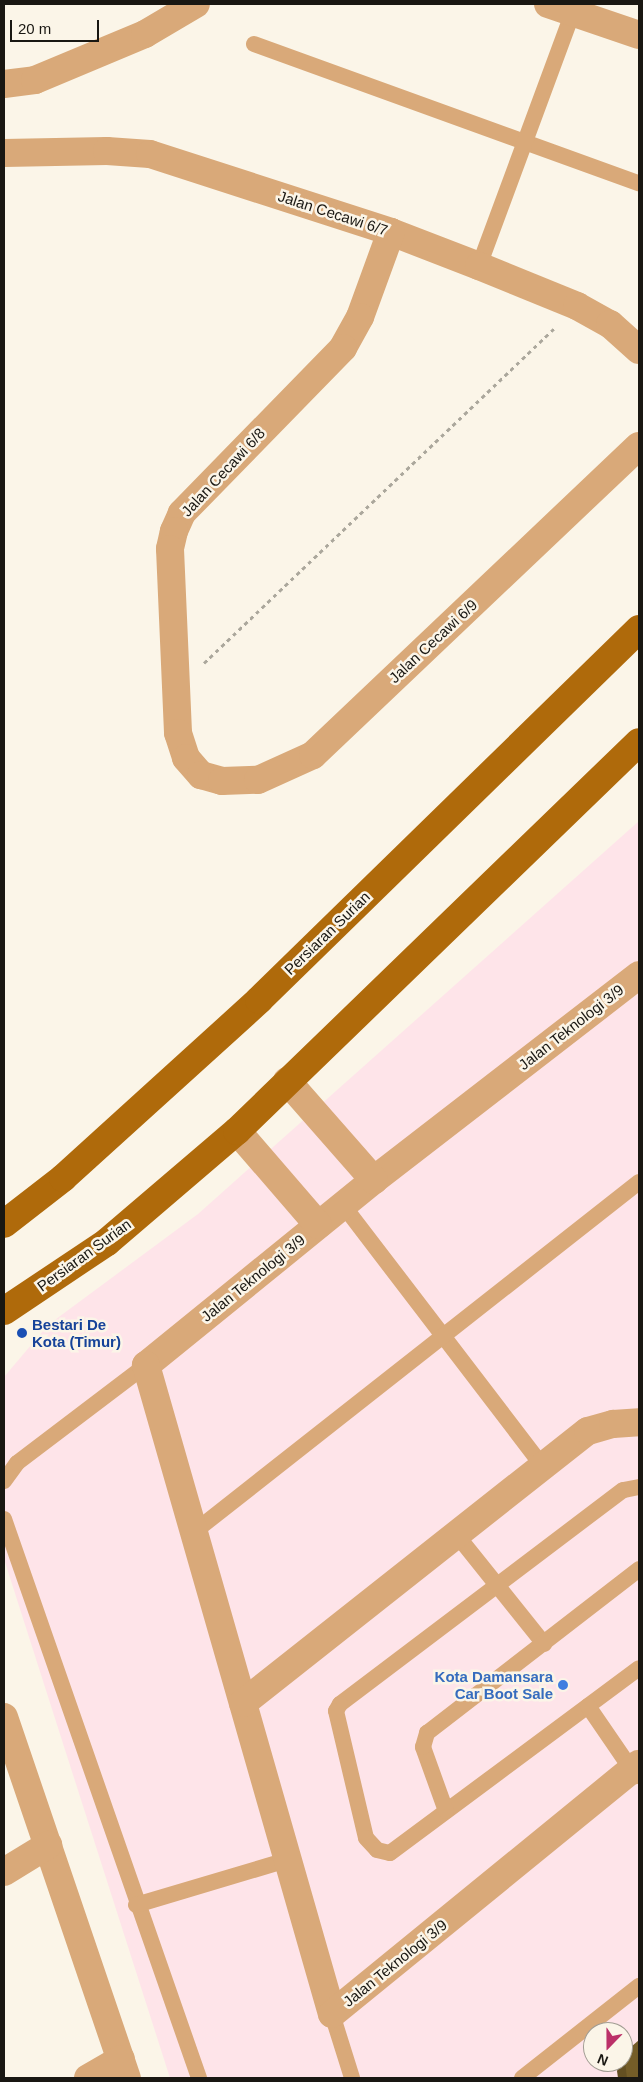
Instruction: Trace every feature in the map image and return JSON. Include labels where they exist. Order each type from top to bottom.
[{"type":"main road","name":"Persiaran Surian","points":[[4,1224],[63,1178],[259,1000],[638,632]]},
{"type":"main road","name":"Persiaran Surian","points":[[4,1312],[107,1242],[236,1131],[639,742]]},
{"type":"main road","points":[[562,816],[639,759]]},
{"type":"street","points":[[4,84],[35,80],[145,34],[196,4]]},
{"type":"street","points":[[548,4],[639,35]]},
{"type":"street","name":"Jalan Cecawi 6/7","points":[[4,153],[107,151],[150,154],[391,232],[479,266],[577,306],[610,324],[639,350]]},
{"type":"street","name":"Jalan Cecawi 6/8","points":[[201,775],[186,758],[181,742],[176,690],[170,549],[182,513],[343,348],[360,317],[391,232]]},
{"type":"street","name":"Jalan Cecawi 6/9","points":[[201,775],[222,781],[258,780],[312,755],[639,446]]},
{"type":"street","name":"Jalan Teknologi 3/9","points":[[637,1772],[332,2014],[146,1364],[343,1204],[639,975]]},
{"type":"street","points":[[287,1081],[374,1180]]},
{"type":"street","points":[[236,1131],[318,1225]]},
{"type":"street","points":[[243,1703],[542,1465],[588,1431],[613,1424],[639,1422]]},
{"type":"street","points":[[4,1717],[124,2069],[88,2078]]},
{"type":"street","points":[[4,1872],[48,1845]]},
{"type":"lane","points":[[479,266],[573,12]]},
{"type":"lane","points":[[254,44],[639,183]]},
{"type":"lane","points":[[194,1532],[444,1338],[639,1182]]},
{"type":"lane","points":[[343,1204],[542,1465]]},
{"type":"lane","points":[[4,1481],[17,1463],[146,1364]]},
{"type":"lane","points":[[639,1487],[623,1490],[340,1704],[336,1711],[366,1838],[377,1850],[390,1853],[639,1668]]},
{"type":"lane","points":[[4,1519],[136,1905],[199,2078]]},
{"type":"lane","points":[[456,1534],[544,1644]]},
{"type":"lane","points":[[446,1811],[423,1740],[427,1733],[639,1569]]},
{"type":"lane","points":[[588,1706],[637,1772]]},
{"type":"lane","points":[[136,1905],[287,1860]]},
{"type":"lane","points":[[522,2078],[639,1986]]},
{"type":"lane","points":[[332,2014],[352,2078]]},
{"type":"path","points":[[176,690],[577,306]]},
{"type":"shaded area","points":[[639,821],[639,2078],[170,2078],[4,1559],[4,1377],[48,1325],[198,1214]]},
{"type":"building","points":[[639,2040],[639,2078],[627,2078],[626,2072],[633,2072],[633,2045]]},
{"type":"place","name":"Bestari De Kota (Timur)","points":[[22,1333]]},
{"type":"place","name":"Kota Damansara Car Boot Sale","points":[[563,1685]]}]
